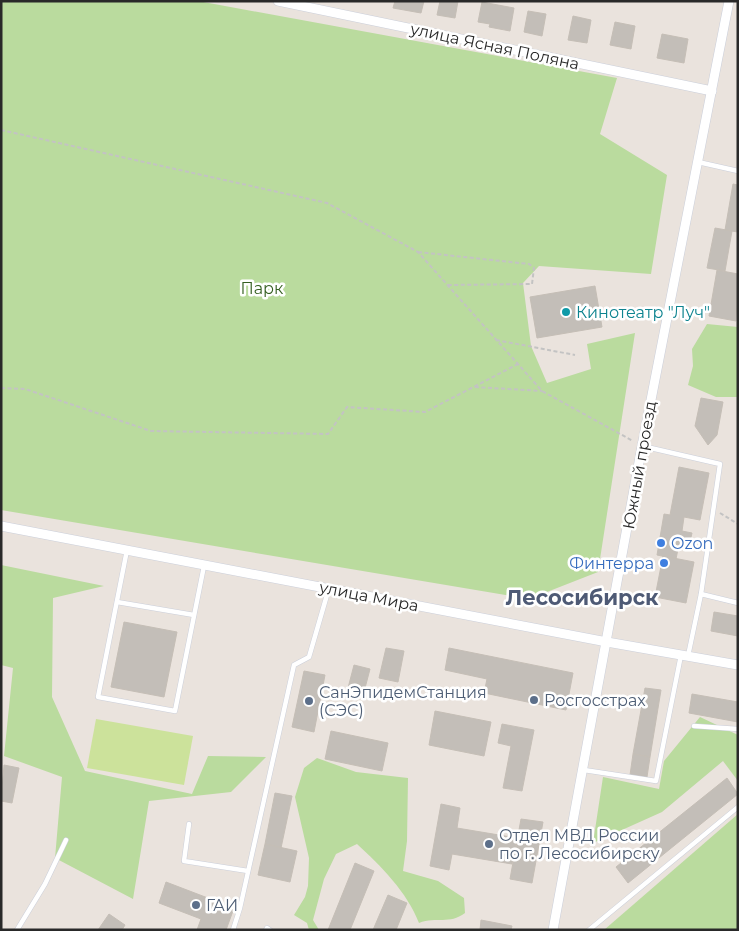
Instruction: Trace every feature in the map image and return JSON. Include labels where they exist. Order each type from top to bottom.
[{"type":"street","name":"улица Ясная Поляна","points":[[278,1],[712,91]]},
{"type":"street","name":"Южный проезд","points":[[553,930],[584,770],[642,446],[729,1]]},
{"type":"street","name":"улица Мира","points":[[1,526],[204,566],[738,665]]},
{"type":"lane","points":[[698,162],[738,171]]},
{"type":"lane","points":[[584,770],[656,781],[701,594],[720,464],[642,446]]},
{"type":"lane","points":[[126,550],[98,697],[175,711],[204,566]]},
{"type":"lane","points":[[233,930],[294,665],[309,657],[329,588]]},
{"type":"lane","points":[[701,594],[738,603]]},
{"type":"lane","points":[[117,602],[194,615]]},
{"type":"lane","points":[[694,726],[738,730]]},
{"type":"lane","points":[[589,930],[738,807]]},
{"type":"lane","points":[[189,824],[184,861],[248,871]]},
{"type":"lane","points":[[17,930],[45,884],[66,840]]},
{"type":"path","points":[[1,130],[327,203],[418,252],[542,391],[642,446]]},
{"type":"path","points":[[418,252],[529,264],[534,268],[532,284],[447,284]]},
{"type":"path","points":[[496,340],[575,356]]},
{"type":"path","points":[[1,388],[25,389],[151,431],[328,434],[347,407],[424,412],[518,364]]},
{"type":"path","points":[[473,387],[542,391]]},
{"type":"path","points":[[714,508],[738,524]]},
{"type":"green space","name":"Парк","points":[[1,1],[198,1],[617,78],[600,134],[667,175],[651,274],[539,266],[523,283],[531,346],[547,383],[591,369],[587,344],[635,333],[598,572],[529,599],[1,510]]},
{"type":"green space","points":[[707,324],[738,327],[738,397],[716,397],[688,385],[693,366],[692,349]]},
{"type":"green space","points":[[1,565],[104,586],[53,598],[52,697],[85,771],[192,794],[208,756],[266,757],[231,792],[149,801],[133,899],[55,858],[62,777],[4,756],[13,668],[1,665]]},
{"type":"green space","points":[[700,717],[738,735],[738,781],[723,761],[662,812],[593,843],[603,777],[659,789],[664,761]]},
{"type":"green space","points":[[96,719],[193,736],[184,785],[87,768]]},
{"type":"green space","points":[[317,758],[356,772],[408,778],[407,841],[403,871],[438,881],[464,898],[465,913],[454,919],[432,920],[419,923],[400,890],[384,870],[357,844],[336,854],[324,879],[313,920],[319,930],[309,930],[307,923],[294,915],[305,897],[308,886],[309,858],[295,797],[304,768]]},
{"type":"green space","points":[[738,814],[738,930],[604,930]]},
{"type":"building","points":[[395,1],[424,1],[421,13],[393,8]]},
{"type":"building","points":[[440,1],[458,1],[455,18],[437,15]]},
{"type":"building","points":[[482,2],[514,8],[510,31],[489,27],[490,24],[478,22]]},
{"type":"building","points":[[528,11],[546,14],[542,36],[524,32]]},
{"type":"building","points":[[573,16],[591,20],[587,43],[568,40]]},
{"type":"building","points":[[615,22],[635,26],[631,49],[610,45]]},
{"type":"building","points":[[662,34],[688,39],[684,63],[657,58]]},
{"type":"building","points":[[733,184],[738,185],[738,232],[725,230]]},
{"type":"building","points":[[715,228],[732,231],[725,271],[707,268]]},
{"type":"building","points":[[717,270],[738,274],[736,321],[709,316]]},
{"type":"building","name":"Кинотеатр \"Луч\"","points":[[595,286],[602,327],[537,338],[530,297]]},
{"type":"building","points":[[701,398],[723,402],[717,435],[708,445],[695,426]]},
{"type":"building","points":[[679,467],[709,473],[700,520],[684,517],[682,531],[692,533],[688,550],[678,549],[676,559],[657,555],[664,514],[670,515]]},
{"type":"building","points":[[663,556],[694,562],[686,603],[655,597]]},
{"type":"building","points":[[714,612],[738,616],[738,636],[711,631]]},
{"type":"building","points":[[124,622],[177,632],[164,697],[111,687]]},
{"type":"building","points":[[386,648],[404,651],[398,682],[379,678]]},
{"type":"building","points":[[449,648],[573,673],[566,710],[484,693],[487,679],[445,670]]},
{"type":"building","points":[[354,665],[370,669],[364,692],[348,688]]},
{"type":"building","name":"СанЭпидемСтанция (СЭС)","points":[[304,671],[325,675],[314,732],[292,727]]},
{"type":"building","points":[[645,688],[661,690],[650,757],[633,754]]},
{"type":"building","points":[[692,694],[738,702],[738,722],[689,713]]},
{"type":"building","points":[[435,711],[491,722],[484,756],[429,745]]},
{"type":"building","points":[[502,724],[534,730],[522,791],[503,788],[511,746],[498,743]]},
{"type":"building","points":[[331,731],[388,743],[382,771],[325,759]]},
{"type":"building","points":[[633,754],[650,757],[647,777],[630,775]]},
{"type":"building","points":[[4,765],[19,768],[12,803],[1,801]]},
{"type":"building","points":[[727,778],[738,794],[628,883],[616,867]]},
{"type":"building","points":[[275,793],[292,796],[281,848],[265,844]]},
{"type":"building","points":[[441,804],[460,808],[457,828],[517,838],[512,864],[452,854],[449,870],[430,866]]},
{"type":"building","points":[[521,819],[543,822],[532,883],[510,879]]},
{"type":"building","points":[[265,844],[297,851],[290,882],[258,875]]},
{"type":"building","points":[[355,863],[374,871],[350,930],[328,930]]},
{"type":"building","name":"ГАИ","points":[[166,882],[234,908],[226,930],[197,930],[201,919],[159,903]]},
{"type":"building","points":[[388,895],[407,903],[396,930],[373,930]]},
{"type":"building","points":[[109,914],[125,925],[122,930],[98,930]]},
{"type":"building","points":[[481,920],[512,926],[511,930],[480,930]]},
{"type":"place","name":"Кинотеатр \"Луч\"","points":[[566,312]]},
{"type":"place","name":"Ozon","points":[[661,543]]},
{"type":"place","name":"Финтерра","points":[[664,563]]},
{"type":"place","name":"Росгосстрах","points":[[534,700]]},
{"type":"place","name":"СанЭпидемСтанция (СЭС)","points":[[309,701]]},
{"type":"place","name":"Отдел МВД России по г. Лесосибирску","points":[[489,844]]},
{"type":"place","name":"ГАИ","points":[[196,905]]},
{"type":"district","name":"Лесосибирск","points":[[582,598]]}]
